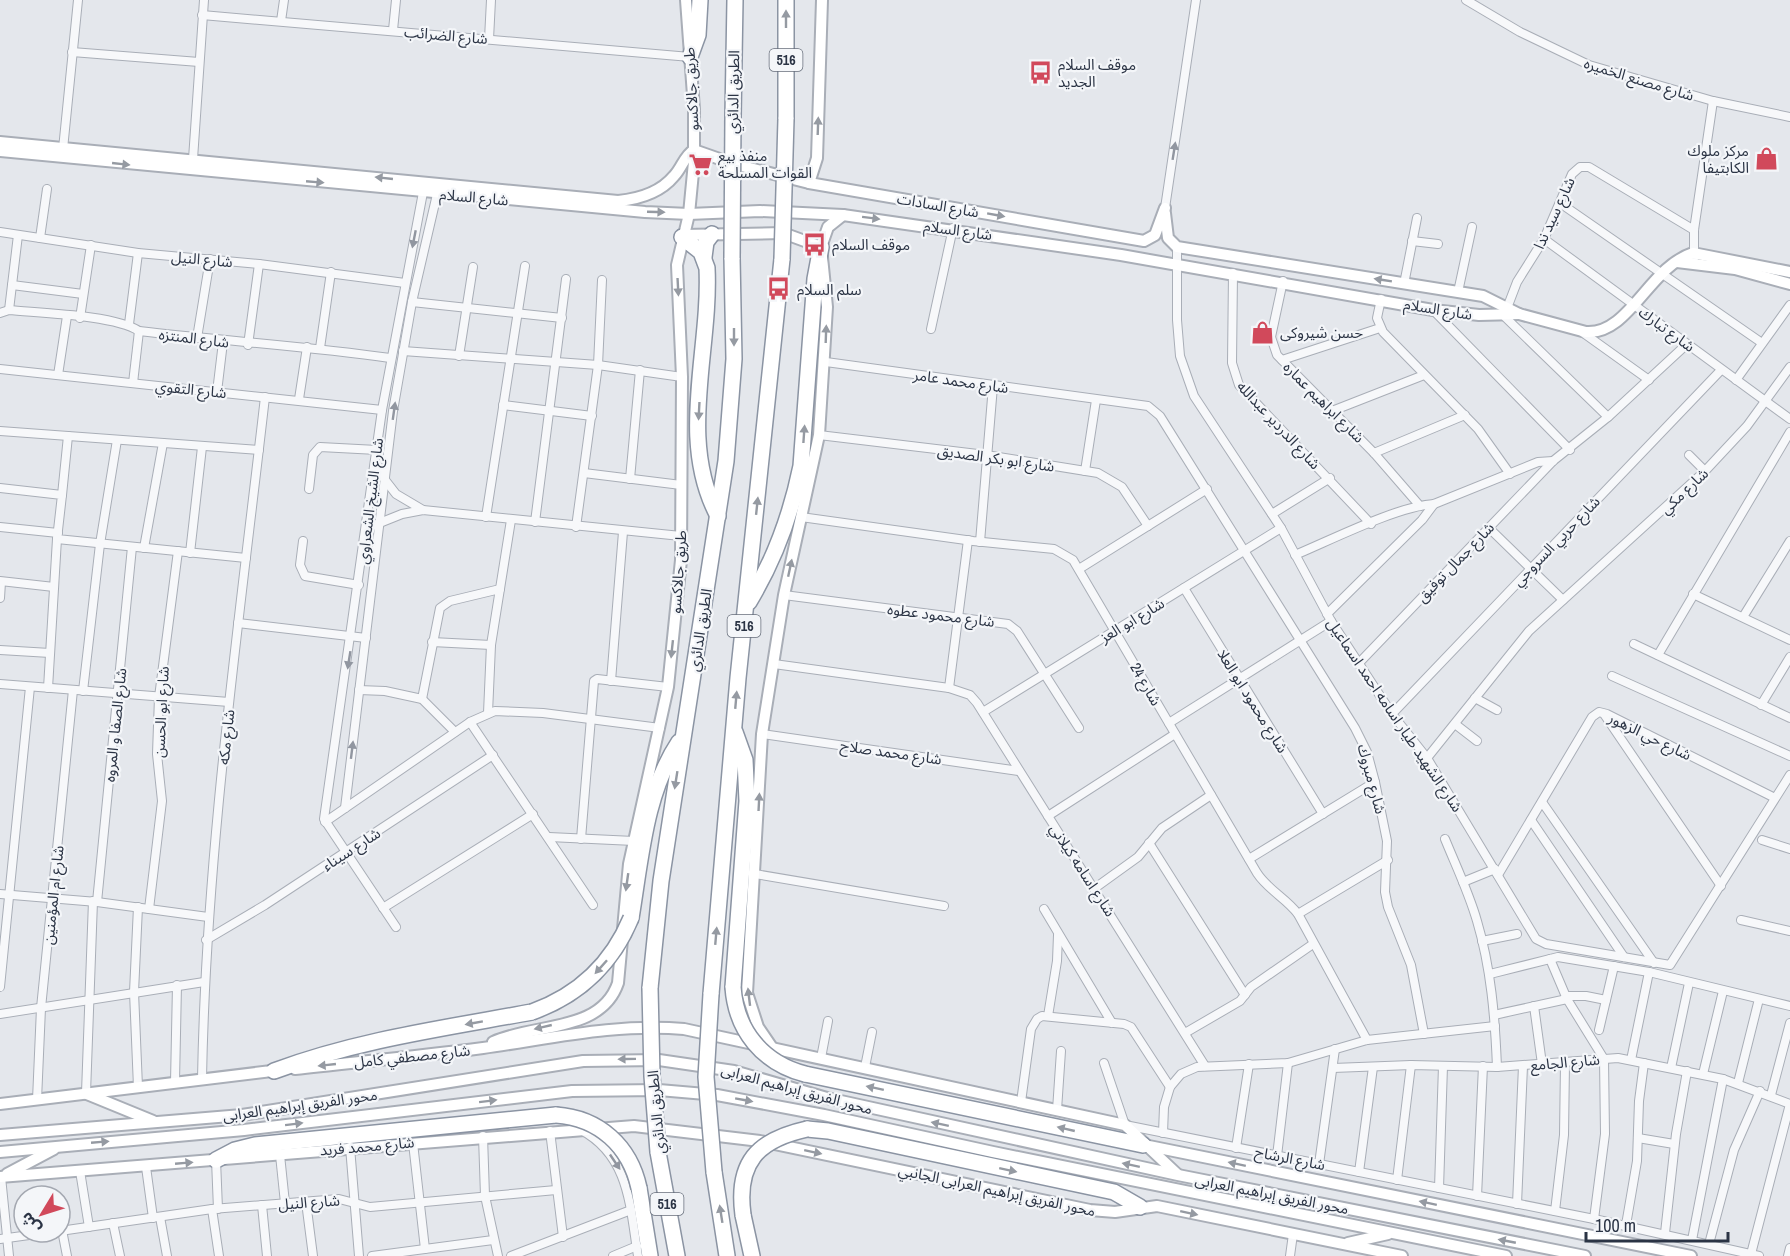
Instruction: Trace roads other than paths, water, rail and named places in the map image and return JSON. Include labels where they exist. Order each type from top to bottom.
[{"type":"highway","points":[[690,57],[698,35],[700,0]]},
{"type":"highway","name":"الطريق الدائري","points":[[677,1256],[658,1152],[652,1076],[650,988],[661,881],[718,516],[733,393],[735,0]]},
{"type":"highway","name":"516","points":[[727,1256],[714,1172],[706,1077],[734,728],[782,259],[786,119],[786,0]]},
{"type":"highway","points":[[712,234],[706,242],[704,257],[708,274],[698,448],[703,481],[718,516]]},
{"type":"highway","points":[[683,236],[697,247],[704,257]]},
{"type":"highway","points":[[746,607],[777,550],[799,477],[815,279],[820,247]]},
{"type":"highway","points":[[734,728],[745,760],[747,801],[733,987],[739,1019],[756,1046],[779,1064],[805,1074],[1143,1145]]},
{"type":"highway","points":[[274,1071],[324,1054],[375,1041],[532,1012],[570,994],[592,977],[615,950],[631,918],[655,794],[668,759],[683,737]]},
{"type":"highway","points":[[216,1160],[234,1150],[255,1145],[555,1115],[588,1122],[606,1133],[628,1157],[639,1188],[650,1256]]},
{"type":"highway","points":[[752,1256],[743,1215],[741,1190],[743,1176],[756,1153],[776,1137],[807,1129],[828,1131],[1114,1192],[1140,1207]]},
{"type":"street","points":[[63,149],[78,0]]},
{"type":"street","points":[[194,159],[204,0]]},
{"type":"street","points":[[281,21],[284,0]]},
{"type":"street","points":[[393,30],[396,0]]},
{"type":"street","points":[[489,39],[491,0]]},
{"type":"street","name":"طريق جالاكسو","points":[[481,1048],[512,1035],[588,1017],[602,1009],[612,998],[620,976],[623,914],[634,842],[668,687],[681,560],[682,377],[677,265],[693,191],[694,150],[686,0]]},
{"type":"street","points":[[809,183],[817,158],[822,0]]},
{"type":"street","points":[[1177,247],[1168,238],[1165,208],[1196,0]]},
{"type":"street","name":"شارع مصنع الخميره","points":[[1466,0],[1520,32],[1589,65],[1713,101],[1790,117]]},
{"type":"street","name":"شارع الضرائب","points":[[202,15],[690,57]]},
{"type":"street","points":[[72,52],[199,62]]},
{"type":"street","points":[[1694,258],[1695,231],[1713,101]]},
{"type":"street","name":"شارع السلام","points":[[0,142],[194,159],[438,189],[689,214],[760,211],[843,215],[953,228],[1282,281],[1433,310],[1506,311],[1577,329]]},
{"type":"street","name":"شارع السادات","points":[[694,150],[734,164],[809,183],[1147,240],[1155,236],[1165,208]]},
{"type":"street","name":"شارع السلام","points":[[438,189],[629,200],[649,194],[666,183],[694,150]]},
{"type":"street","name":"شارع السلام","points":[[0,151],[424,187]]},
{"type":"street","name":"شارع سيد ندا","points":[[1506,311],[1544,239],[1572,174],[1585,165],[1695,231]]},
{"type":"street","name":"شارع الشيخ الشعراوي","points":[[325,822],[390,358],[424,187]]},
{"type":"street","points":[[40,238],[47,189]]},
{"type":"street","name":"شارع الشيخ الشعراوي","points":[[345,808],[403,351],[438,189]]},
{"type":"street","points":[[1560,202],[1762,343]]},
{"type":"street","points":[[773,1049],[753,1017],[747,993],[762,734],[784,595],[819,435],[826,362],[827,307],[820,247],[828,227],[843,215]]},
{"type":"street","points":[[1404,284],[1417,218]]},
{"type":"street","points":[[1458,292],[1472,227]]},
{"type":"street","points":[[931,328],[953,228]]},
{"type":"street","name":"شارع النيل","points":[[0,232],[138,253],[260,264],[405,283]]},
{"type":"street","points":[[1060,245],[1091,232]]},
{"type":"street","points":[[683,236],[783,233],[820,247]]},
{"type":"street","points":[[9,310],[18,236]]},
{"type":"street","name":"شارع تبارك","points":[[1544,239],[1790,419]]},
{"type":"street","points":[[1412,241],[1438,244]]},
{"type":"street","points":[[80,318],[91,245]]},
{"type":"street","name":"شارع السلام","points":[[1177,247],[1484,296],[1506,311]]},
{"type":"street","name":"شارع الشهيد طيار اسامه احمد اسماعيل","points":[[1177,247],[1178,336],[1186,377],[1194,396],[1281,528],[1329,618],[1358,664],[1392,714],[1427,758],[1536,939],[1540,942],[1654,963]]},
{"type":"street","points":[[129,324],[138,253]]},
{"type":"street","points":[[1577,329],[1596,333],[1606,330],[1633,305],[1661,273],[1684,255],[1790,284]]},
{"type":"street","points":[[1694,258],[1790,272]]},
{"type":"street","points":[[197,338],[210,259]]},
{"type":"street","points":[[248,345],[260,264]]},
{"type":"street","points":[[486,517],[525,266]]},
{"type":"street","points":[[459,356],[473,267]]},
{"type":"street","points":[[320,348],[330,272]]},
{"type":"street","name":"شارع الدردير عبدالله","points":[[1233,273],[1232,363],[1239,385],[1330,478],[1371,524]]},
{"type":"street","points":[[535,522],[566,279]]},
{"type":"street","points":[[576,527],[598,365],[602,280]]},
{"type":"street","name":"شارع ابراهيم عماره","points":[[1282,281],[1271,337],[1273,346],[1282,360],[1374,453],[1420,506]]},
{"type":"street","points":[[12,285],[83,294]]},
{"type":"street","points":[[1381,299],[1377,309],[1380,328],[1466,415],[1490,443],[1510,474]]},
{"type":"street","points":[[412,302],[562,318]]},
{"type":"street","points":[[1736,380],[1790,305]]},
{"type":"street","name":"شارع المنتزه","points":[[0,313],[9,310],[67,316],[129,324],[139,331],[223,342],[320,348],[390,358]]},
{"type":"street","points":[[1433,310],[1570,450]]},
{"type":"street","points":[[1506,311],[1608,417]]},
{"type":"street","points":[[58,375],[67,316]]},
{"type":"street","points":[[1282,360],[1380,328]]},
{"type":"street","points":[[1577,329],[1649,380]]},
{"type":"street","points":[[132,383],[139,331]]},
{"type":"street","points":[[217,392],[223,342]]},
{"type":"street","points":[[1295,555],[1420,506],[1434,504],[1543,460],[1553,461],[1570,450],[1608,417],[1687,344]]},
{"type":"street","points":[[299,399],[307,347]]},
{"type":"street","points":[[403,351],[598,365],[682,377]]},
{"type":"street","name":"شارع محمد عامر","points":[[826,362],[1148,406],[1155,410],[1207,489]]},
{"type":"street","name":"شارع مكي","points":[[1427,758],[1515,647],[1563,600],[1706,471],[1766,401],[1790,367]]},
{"type":"street","name":"شارع التقوي","points":[[0,369],[299,399],[382,410]]},
{"type":"street","name":"شارع حربي السروجي","points":[[1392,714],[1721,369]]},
{"type":"street","points":[[630,479],[640,370]]},
{"type":"street","points":[[1332,411],[1424,375]]},
{"type":"street","points":[[980,542],[993,386]]},
{"type":"street","name":"شارع مكه","points":[[202,1079],[208,917],[229,702],[265,397]]},
{"type":"street","points":[[1085,471],[1096,400]]},
{"type":"street","points":[[503,405],[592,416]]},
{"type":"street","points":[[1374,453],[1466,415]]},
{"type":"street","points":[[0,431],[259,450]]},
{"type":"street","points":[[1658,655],[1790,432]]},
{"type":"street","name":"شارع ابو بكر الصديق","points":[[819,435],[986,455],[1085,471],[1111,478],[1122,487],[1148,526]]},
{"type":"street","points":[[48,688],[57,536],[68,436]]},
{"type":"street","points":[[83,691],[100,544],[117,440]]},
{"type":"street","points":[[144,548],[163,443]]},
{"type":"street","points":[[190,553],[202,447]]},
{"type":"street","points":[[309,489],[313,455],[320,447],[377,450]]},
{"type":"street","points":[[1689,456],[1706,471]]},
{"type":"street","name":"شارع جمال توفيق","points":[[1358,664],[1553,461]]},
{"type":"street","points":[[375,467],[396,494],[423,510]]},
{"type":"street","points":[[584,473],[681,485]]},
{"type":"street","points":[[1272,514],[1330,478]]},
{"type":"street","points":[[0,488],[62,495]]},
{"type":"street","points":[[1079,569],[1207,489]]},
{"type":"street","name":"شارع مبروك","points":[[1207,489],[1362,740],[1375,782],[1387,841],[1388,861],[1385,877],[1388,907],[1411,965],[1424,1034]]},
{"type":"street","points":[[1169,723],[1300,640],[1329,618],[1422,520],[1434,504]]},
{"type":"street","points":[[367,528],[382,521],[423,510],[623,532],[681,536]]},
{"type":"street","name":"شارع 24","points":[[801,517],[980,542],[1054,549],[1064,553],[1079,569],[1263,882],[1298,914],[1367,1040]]},
{"type":"street","points":[[488,713],[491,645],[512,520]]},
{"type":"street","points":[[0,526],[100,544],[246,558]]},
{"type":"street","name":"شارع ابو العز","points":[[983,712],[1281,528]]},
{"type":"street","points":[[1489,528],[1563,600]]},
{"type":"street","points":[[610,681],[623,532]]},
{"type":"street","points":[[949,688],[968,540]]},
{"type":"street","points":[[303,541],[300,565],[305,576],[359,585]]},
{"type":"street","points":[[1743,617],[1790,541]]},
{"type":"street","name":"شارع الصفا و المروه","points":[[86,1093],[88,1000],[95,902],[119,694],[132,547]]},
{"type":"street","name":"شارع ابو الحسن","points":[[148,909],[162,801],[157,754],[159,697],[178,551]]},
{"type":"street","points":[[0,598],[1,581],[54,587]]},
{"type":"street","name":"شارع محمود ابو العلا","points":[[1184,588],[1323,814]]},
{"type":"street","points":[[422,699],[440,608],[444,604],[500,589]]},
{"type":"street","points":[[1693,594],[1790,640]]},
{"type":"street","name":"شارع محمود عطوه","points":[[784,595],[959,617],[1013,627],[1079,728]]},
{"type":"street","points":[[238,623],[366,638]]},
{"type":"street","points":[[432,642],[491,645]]},
{"type":"street","points":[[1634,644],[1790,718]]},
{"type":"street","points":[[0,650],[50,653]]},
{"type":"street","points":[[1761,705],[1790,657]]},
{"type":"street","name":"شارع اسامه كيلاني","points":[[774,664],[949,688],[970,695],[1095,888],[1205,1065]]},
{"type":"street","points":[[1612,676],[1790,756]]},
{"type":"street","points":[[581,839],[594,681],[668,687]]},
{"type":"street","points":[[0,684],[229,702]]},
{"type":"street","points":[[0,987],[30,687]]},
{"type":"street","name":"شارع ام المؤمنين","points":[[37,1100],[41,1008],[73,690]]},
{"type":"street","points":[[359,690],[385,691],[422,699],[455,732]]},
{"type":"street","points":[[1475,698],[1497,710]]},
{"type":"street","points":[[396,927],[325,822],[470,722],[495,711],[543,713],[660,728]]},
{"type":"street","points":[[1603,712],[1721,886]]},
{"type":"street","name":"شارع حي الزهور","points":[[1497,872],[1531,820],[1592,717],[1603,712],[1775,798]]},
{"type":"street","points":[[470,722],[593,905]]},
{"type":"street","points":[[1455,724],[1477,741]]},
{"type":"street","name":"شارع محمد صلاح","points":[[762,734],[1019,771]]},
{"type":"street","points":[[1048,816],[1175,734]]},
{"type":"street","name":"شارع سيناء","points":[[206,940],[265,905],[493,755]]},
{"type":"street","points":[[1542,802],[1654,963],[1665,965],[1674,962],[1790,775]]},
{"type":"street","points":[[1249,859],[1375,782]]},
{"type":"street","points":[[1095,888],[1133,861],[1162,828],[1211,795]]},
{"type":"street","points":[[383,908],[533,814]]},
{"type":"street","points":[[1531,820],[1624,957]]},
{"type":"street","points":[[549,837],[634,842]]},
{"type":"street","points":[[1445,839],[1463,882],[1490,974],[1497,1067]]},
{"type":"street","points":[[1762,840],[1790,849]]},
{"type":"street","points":[[1149,843],[1245,995]]},
{"type":"street","points":[[1298,914],[1388,861]]},
{"type":"street","points":[[1463,882],[1497,872]]},
{"type":"street","points":[[755,874],[944,906]]},
{"type":"street","points":[[0,894],[95,902],[208,917]]},
{"type":"street","points":[[138,907],[134,992],[138,1087]]},
{"type":"street","points":[[1044,909],[1112,1023]]},
{"type":"street","points":[[1741,920],[1790,931]]},
{"type":"street","points":[[1048,1016],[1058,961],[1058,932]]},
{"type":"street","points":[[1482,941],[1517,934]]},
{"type":"street","points":[[1185,1033],[1240,1001],[1251,987],[1313,944]]},
{"type":"street","points":[[1490,974],[1554,958],[1649,972],[1790,1006]]},
{"type":"street","points":[[1554,958],[1566,998],[1604,1059],[1605,1134],[1594,1219]]},
{"type":"street","points":[[1599,1030],[1614,966]]},
{"type":"street","points":[[1631,1060],[1649,972]]},
{"type":"street","points":[[0,1014],[204,982]]},
{"type":"street","points":[[1671,1068],[1689,983]]},
{"type":"street","points":[[176,1082],[177,985]]},
{"type":"street","points":[[1703,1074],[1723,991]]},
{"type":"street","points":[[1494,1015],[1566,998],[1586,996],[1606,1000]]},
{"type":"street","points":[[1738,1083],[1758,999]]},
{"type":"street","points":[[1534,1006],[1542,1064]]},
{"type":"street","points":[[1021,1102],[1033,1023],[1036,1018],[1048,1016],[1124,1024],[1136,1032],[1170,1087]]},
{"type":"street","points":[[821,1058],[828,1021]]},
{"type":"street","points":[[1771,1095],[1790,1023]]},
{"type":"street","points":[[1163,1133],[1164,1107],[1170,1087],[1189,1069],[1205,1065],[1288,1063],[1367,1040],[1495,1026]]},
{"type":"street","name":"شارع مصطفي كامل","points":[[0,1104],[481,1048],[590,1032],[650,1028],[684,1029],[821,1058]]},
{"type":"street","points":[[865,1067],[872,1032]]},
{"type":"street","points":[[1319,1164],[1335,1049]]},
{"type":"street","points":[[1057,1110],[1061,1051]]},
{"type":"street","name":"شارع الرشاح","points":[[821,1058],[1163,1133],[1665,1233],[1755,1255]]},
{"type":"street","name":"شارع الجامع","points":[[1333,1068],[1411,1065],[1497,1067],[1604,1059],[1631,1060],[1738,1083],[1790,1104]]},
{"type":"street","name":"محور الفريق إبراهيم العرابى","points":[[0,1135],[242,1115],[583,1061],[659,1060],[734,1071],[827,1098],[1178,1175],[1585,1256]]},
{"type":"street","points":[[1104,1063],[1125,1125],[1143,1145],[1178,1175]]},
{"type":"street","points":[[1277,1156],[1288,1063]]},
{"type":"street","points":[[1555,1211],[1564,1135],[1565,1063]]},
{"type":"street","points":[[1626,1225],[1638,1161],[1644,1063]]},
{"type":"street","points":[[1236,1148],[1249,1064]]},
{"type":"street","points":[[1397,1180],[1411,1065]]},
{"type":"street","points":[[1439,1188],[1443,1066]]},
{"type":"street","points":[[1477,1196],[1483,1066]]},
{"type":"street","points":[[1518,1204],[1523,1066]]},
{"type":"street","points":[[1359,1172],[1373,1067]]},
{"type":"street","points":[[1665,1233],[1674,1144],[1687,1071]]},
{"type":"street","points":[[1692,1240],[1723,1079]]},
{"type":"street","name":"محور الفريق إبراهيم العرابى","points":[[0,1152],[244,1130],[572,1091],[659,1090],[717,1095],[779,1106],[1506,1256]]},
{"type":"street","points":[[1709,1244],[1734,1150],[1760,1091]]},
{"type":"street","points":[[86,1093],[156,1122]]},
{"type":"street","points":[[1755,1255],[1790,1104]]},
{"type":"street","name":"شارع محمد فريد","points":[[1,1177],[146,1167],[577,1128],[634,1126],[735,1137]]},
{"type":"street","points":[[577,1128],[603,1146],[616,1162],[626,1182],[638,1256]]},
{"type":"street","points":[[550,1131],[563,1237]]},
{"type":"street","points":[[483,1136],[485,1196],[498,1256]]},
{"type":"street","name":"محور الفريق إبراهيم العرابى الجانبي","points":[[735,1137],[1090,1210],[1115,1212],[1156,1206],[1402,1256]]},
{"type":"street","points":[[1638,1138],[1674,1144]]},
{"type":"street","points":[[413,1143],[425,1249]]},
{"type":"street","points":[[1143,1145],[1691,1256]]},
{"type":"street","points":[[9,1256],[3,1239],[1,1177],[61,1146]]},
{"type":"street","points":[[350,1147],[359,1256]]},
{"type":"street","points":[[280,1155],[285,1203]]},
{"type":"street","points":[[216,1160],[215,1209],[219,1256]]},
{"type":"street","points":[[146,1167],[167,1256]]},
{"type":"street","points":[[80,1171],[88,1227]]},
{"type":"street","name":"شارع النيل","points":[[72,1229],[215,1209],[285,1203],[345,1199],[370,1207],[556,1190]]},
{"type":"street","points":[[306,1202],[313,1256]]},
{"type":"street","points":[[262,1205],[267,1256]]},
{"type":"street","points":[[511,1256],[631,1210]]},
{"type":"street","points":[[113,1223],[120,1256]]},
{"type":"street","points":[[1290,1256],[1293,1234]]},
{"type":"street","points":[[1342,1244],[1392,1234]]},
{"type":"street","points":[[372,1256],[494,1240]]},
{"type":"street","points":[[613,1256],[637,1246]]},
{"type":"street","points":[[1788,1256],[1790,1248]]},
{"type":"place","name":"موقف السلام الجديد","points":[[1040,73]]},
{"type":"place","name":"مركز ملوك الكابتيفا","points":[[1767,159]]},
{"type":"place","name":"منفذ بيع القوات المسلحة","points":[[700,164]]},
{"type":"place","name":"موقف السلام","points":[[814,244]]},
{"type":"place","name":"سلم السلام","points":[[779,289]]},
{"type":"place","name":"حسن شيروكى","points":[[1262,332]]}]
